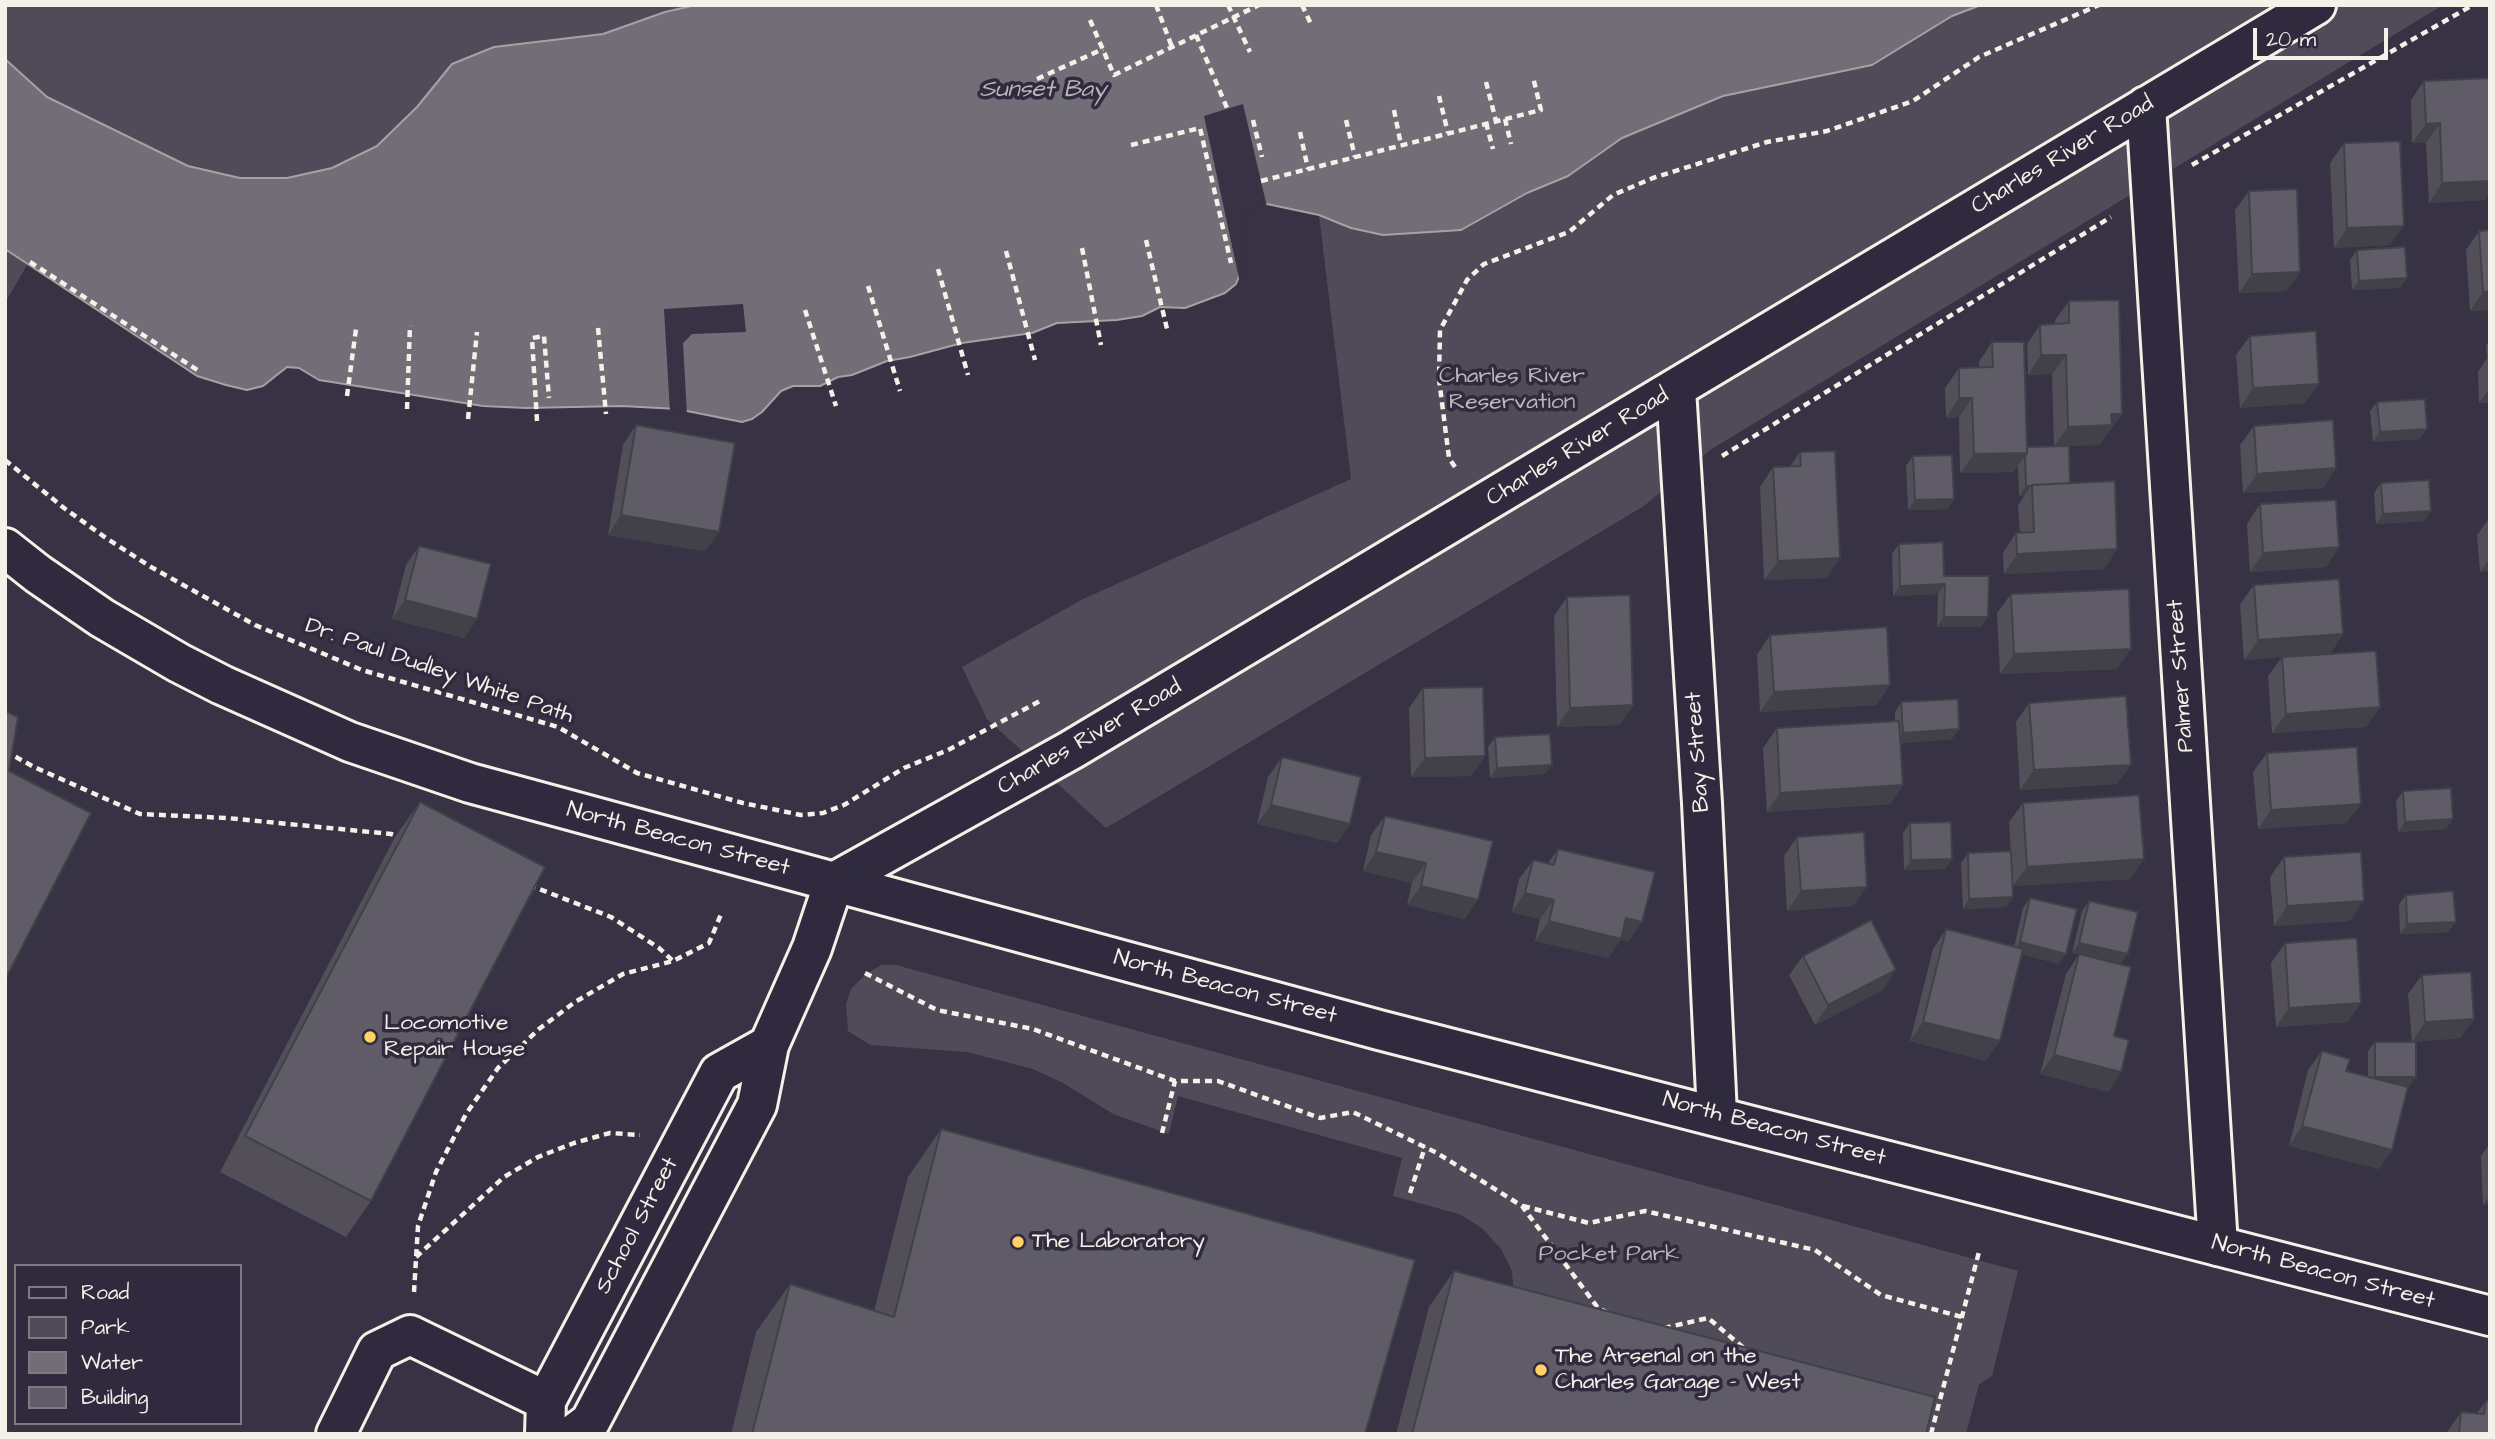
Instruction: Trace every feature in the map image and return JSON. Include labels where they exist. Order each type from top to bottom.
[{"type":"street","name":"Charles River Road","points":[[834,882],[1071,750],[2316,5]]},
{"type":"street","name":"Palmer Street","points":[[2146,106],[2217,1246]]},
{"type":"street","name":"Bay Street","points":[[1676,389],[1702,803],[1717,1115]]},
{"type":"street","name":"North Beacon Street","points":[[5,548],[102,618],[179,663],[265,706],[350,742],[483,786],[1379,1030],[2490,1316]]},
{"type":"street","points":[[574,1434],[590,1422],[757,1105],[769,1045],[812,948],[834,882]]},
{"type":"street","name":"School Street","points":[[545,1417],[719,1073],[769,1045]]},
{"type":"street","points":[[336,1434],[377,1350],[410,1335],[545,1417]]},
{"type":"path","points":[[1156,5],[1172,47]]},
{"type":"path","points":[[1228,5],[1250,51]]},
{"type":"path","points":[[1090,20],[1114,75],[1259,5]]},
{"type":"path","points":[[1302,5],[1311,24]]},
{"type":"path","points":[[1455,467],[1449,458],[1439,379],[1440,330],[1467,280],[1484,264],[1569,232],[1613,195],[1653,178],[1768,142],[1827,131],[1913,101],[1979,57],[2099,5]]},
{"type":"path","points":[[2192,165],[2473,5]]},
{"type":"path","points":[[1196,35],[1227,108]]},
{"type":"path","points":[[1037,79],[1103,49]]},
{"type":"path","points":[[1261,181],[1541,110],[1533,77]]},
{"type":"path","points":[[1486,82],[1496,121]]},
{"type":"path","points":[[1439,96],[1448,133]]},
{"type":"path","points":[[1394,110],[1401,145]]},
{"type":"path","points":[[1505,119],[1511,144]]},
{"type":"path","points":[[1253,120],[1262,157]]},
{"type":"path","points":[[1346,120],[1355,157]]},
{"type":"path","points":[[1486,123],[1493,149]]},
{"type":"path","points":[[1131,145],[1200,128],[1231,263]]},
{"type":"path","points":[[1300,132],[1308,169]]},
{"type":"path","points":[[1716,460],[2112,216]]},
{"type":"path","points":[[1146,240],[1167,329]]},
{"type":"path","points":[[1082,248],[1101,345]]},
{"type":"path","points":[[1006,251],[1035,360]]},
{"type":"path","points":[[30,262],[199,371]]},
{"type":"path","points":[[938,269],[968,375]]},
{"type":"path","points":[[868,286],[900,391]]},
{"type":"path","points":[[805,310],[836,406]]},
{"type":"path","points":[[407,409],[410,325]]},
{"type":"path","points":[[598,328],[606,414]]},
{"type":"path","points":[[347,396],[356,329]]},
{"type":"path","points":[[468,419],[477,332]]},
{"type":"path","points":[[537,421],[532,338],[544,336],[549,398]]},
{"type":"path","name":"Dr. Paul Dudley White Path","points":[[5,460],[64,508],[128,553],[255,625],[362,670],[558,726],[637,773],[743,803],[801,815],[823,813],[844,805],[904,768],[948,750],[1040,701]]},
{"type":"path","points":[[5,751],[140,814],[227,818],[391,834],[403,838]]},
{"type":"path","points":[[519,881],[611,917],[659,948],[673,961]]},
{"type":"path","points":[[414,1297],[418,1226],[436,1172],[466,1114],[498,1068],[539,1029],[575,1002],[623,974],[673,961],[709,943],[722,912]]},
{"type":"path","points":[[864,973],[937,1010],[1033,1030],[1175,1081],[1219,1081],[1320,1118],[1353,1112],[1425,1147],[1522,1206],[1590,1223],[1645,1211],[1815,1250],[1881,1295],[1962,1317]]},
{"type":"path","points":[[1162,1133],[1175,1081]]},
{"type":"path","points":[[416,1258],[496,1183],[538,1157],[610,1133],[644,1136]]},
{"type":"path","points":[[1410,1193],[1425,1147]]},
{"type":"path","points":[[1522,1206],[1598,1308],[1610,1314]]},
{"type":"path","points":[[1931,1434],[1979,1252]]},
{"type":"path","points":[[1658,1329],[1708,1318],[1748,1352]]},
{"type":"path","points":[[1928,1398],[1939,1401]]},
{"type":"green space","points":[[5,5],[696,5],[665,12],[603,34],[494,47],[452,64],[417,107],[377,146],[332,168],[287,178],[240,178],[188,166],[47,97],[5,59]]},
{"type":"green space","name":"Charles River Reservation","points":[[1981,5],[2443,5],[1710,450],[1644,506],[1106,828],[987,719],[962,667],[1083,599],[1351,479],[1319,215],[1351,228],[1383,235],[1461,230],[1527,193],[1568,176],[1622,138],[1723,96],[1872,65],[1952,16]]},
{"type":"green space","points":[[5,249],[27,265],[5,303]]},
{"type":"green space","name":"Pocket Park","points":[[881,965],[896,965],[2018,1271],[1992,1376],[1979,1384],[1966,1434],[1922,1434],[1514,1296],[1512,1271],[1501,1249],[1482,1228],[1459,1214],[1393,1196],[1402,1158],[1178,1096],[1169,1134],[1113,1114],[1063,1083],[1033,1069],[967,1052],[870,1045],[848,1031],[846,1004],[851,989],[866,974]]},
{"type":"water","name":"Sunset Bay","points":[[696,5],[1981,5],[1952,16],[1872,65],[1723,96],[1622,138],[1568,176],[1527,193],[1461,230],[1383,235],[1351,228],[1319,215],[1267,204],[1245,206],[1238,228],[1240,274],[1236,284],[1225,293],[1185,308],[1160,307],[1142,316],[1117,320],[1057,323],[1032,333],[962,343],[887,361],[852,375],[838,377],[820,386],[793,386],[781,391],[762,412],[742,422],[677,409],[622,406],[483,406],[319,380],[299,368],[287,367],[263,386],[247,390],[197,376],[5,249],[5,59],[47,97],[188,166],[240,178],[287,178],[332,168],[377,146],[417,107],[452,64],[494,47],[603,34],[665,12]]},
{"type":"pier","points":[[1243,104],[1267,207],[1248,209],[1242,229],[1243,274],[1240,283],[1204,116]]},
{"type":"pier","points":[[743,304],[746,332],[692,334],[683,343],[687,415],[670,412],[664,309]]},
{"type":"building","points":[[2490,78],[2490,181],[2442,183],[2440,123],[2426,124],[2424,81]]},
{"type":"building","points":[[2400,141],[2404,226],[2347,228],[2344,143]]},
{"type":"building","points":[[2297,189],[2300,272],[2252,274],[2249,191]]},
{"type":"building","points":[[2490,230],[2490,291],[2483,292],[2479,231]]},
{"type":"building","points":[[2405,247],[2407,278],[2359,281],[2357,250]]},
{"type":"building","points":[[2119,300],[2122,414],[2111,414],[2112,425],[2068,427],[2066,355],[2041,355],[2040,325],[2069,323],[2069,301]]},
{"type":"building","points":[[2316,331],[2319,384],[2253,388],[2250,336]]},
{"type":"building","points":[[1992,342],[2024,342],[2027,453],[1974,454],[1972,398],[1959,398],[1959,368],[1993,367]]},
{"type":"building","points":[[2425,399],[2427,429],[2380,432],[2377,402]]},
{"type":"building","points":[[2333,420],[2336,468],[2257,474],[2254,426]]},
{"type":"building","points":[[636,425],[735,443],[719,532],[621,515]]},
{"type":"building","points":[[2069,446],[2070,483],[2026,486],[2027,447]]},
{"type":"building","points":[[1835,451],[1840,558],[1778,561],[1773,467],[1801,466],[1800,452]]},
{"type":"building","points":[[1952,455],[1954,499],[1915,500],[1913,456]]},
{"type":"building","points":[[2429,480],[2431,511],[2383,514],[2381,483]]},
{"type":"building","points":[[2115,481],[2117,549],[2017,554],[2016,533],[2034,532],[2032,485]]},
{"type":"building","points":[[2336,500],[2339,547],[2263,553],[2260,504]]},
{"type":"building","points":[[1943,542],[1944,576],[1989,576],[1988,617],[1944,617],[1945,584],[1900,586],[1899,544]]},
{"type":"building","points":[[419,546],[491,564],[477,619],[405,600]]},
{"type":"building","points":[[2339,579],[2343,634],[2258,640],[2254,585]]},
{"type":"building","points":[[2129,589],[2131,649],[2014,654],[2011,594]]},
{"type":"building","points":[[1630,595],[1633,705],[1570,708],[1567,597]]},
{"type":"building","points":[[1887,627],[1890,685],[1774,692],[1770,635]]},
{"type":"building","points":[[2376,651],[2380,707],[2286,714],[2282,657]]},
{"type":"building","points":[[1483,687],[1485,756],[1425,758],[1423,688]]},
{"type":"building","points":[[2126,696],[2131,765],[2034,770],[2029,703]]},
{"type":"building","points":[[1958,699],[1959,729],[1903,733],[1901,702]]},
{"type":"building","points":[[5,711],[18,717],[9,771],[91,813],[5,980]]},
{"type":"building","points":[[1899,721],[1903,785],[1780,793],[1777,728]]},
{"type":"building","points":[[1550,734],[1552,765],[1497,768],[1495,737]]},
{"type":"building","points":[[2357,747],[2361,804],[2271,810],[2267,753]]},
{"type":"building","points":[[1282,757],[1361,777],[1350,824],[1271,805]]},
{"type":"building","points":[[2451,788],[2453,819],[2405,822],[2403,791]]},
{"type":"building","points":[[2139,795],[2144,859],[2027,867],[2023,803]]},
{"type":"building","name":"Locomotive Repair House","points":[[420,802],[545,867],[371,1201],[245,1136]]},
{"type":"building","points":[[1385,816],[1493,841],[1478,900],[1421,886],[1426,863],[1376,852]]},
{"type":"building","points":[[1951,822],[1952,859],[1911,860],[1910,823]]},
{"type":"building","points":[[1864,832],[1867,887],[1801,891],[1797,837]]},
{"type":"building","points":[[1558,849],[1655,872],[1642,922],[1626,918],[1621,939],[1549,921],[1554,900],[1525,893],[1533,860],[1554,865]]},
{"type":"building","points":[[2011,851],[2013,897],[1969,899],[1968,853]]},
{"type":"building","points":[[2361,852],[2364,901],[2287,906],[2284,857]]},
{"type":"building","points":[[2453,891],[2456,922],[2407,924],[2406,895]]},
{"type":"building","points":[[2030,898],[2077,909],[2066,954],[2020,942]]},
{"type":"building","points":[[2089,901],[2138,912],[2128,954],[2079,943]]},
{"type":"building","points":[[1871,920],[1896,970],[1828,1005],[1803,956]]},
{"type":"building","points":[[1946,929],[2023,949],[2000,1041],[1923,1022]]},
{"type":"building","points":[[2357,938],[2361,1003],[2289,1008],[2285,943]]},
{"type":"building","points":[[2079,954],[2131,967],[2114,1036],[2129,1040],[2121,1072],[2054,1055]]},
{"type":"building","points":[[2471,972],[2474,1019],[2425,1022],[2422,975]]},
{"type":"building","points":[[2375,1042],[2416,1042],[2416,1077],[2375,1077]]},
{"type":"building","points":[[2322,1051],[2350,1059],[2346,1071],[2408,1087],[2392,1150],[2302,1126]]},
{"type":"building","name":"The Laboratory","points":[[941,1129],[1415,1260],[1365,1434],[752,1434],[790,1284],[894,1317]]},
{"type":"building","points":[[1454,1271],[1935,1397],[1926,1434],[1412,1434]]},
{"type":"building","points":[[2486,1401],[2490,1401],[2490,1434],[2459,1434],[2461,1412],[2484,1414]]},
{"type":"place","name":"Locomotive Repair House","points":[[370,1037]]},
{"type":"place","name":"The Laboratory","points":[[1018,1242]]},
{"type":"place","name":"The Arsenal on the Charles Garage - West","points":[[1541,1370]]}]
